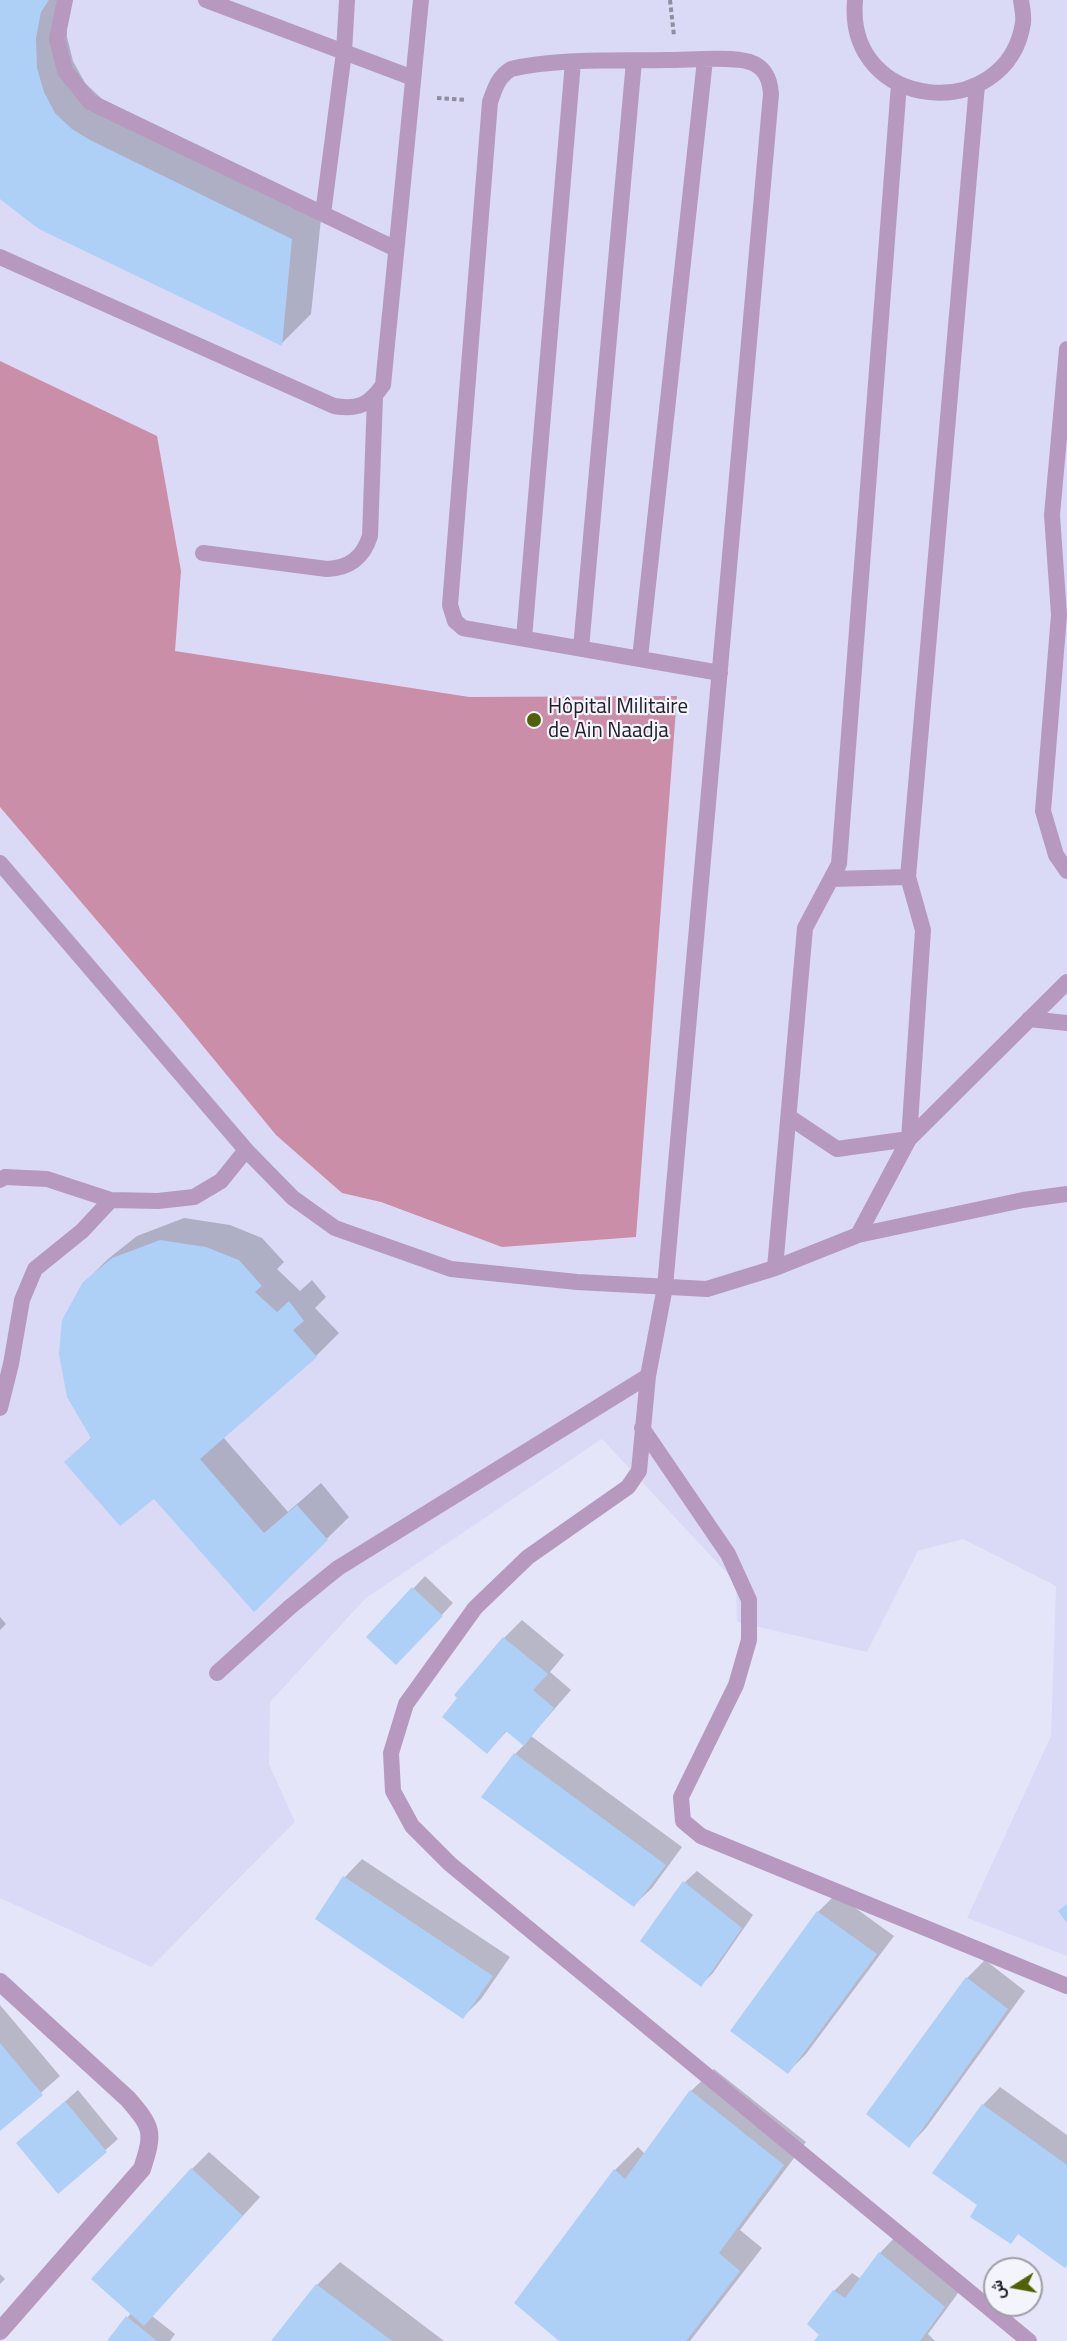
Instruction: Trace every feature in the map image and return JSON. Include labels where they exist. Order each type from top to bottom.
[{"type":"street","points":[[0,1982],[128,2099],[147,2121],[151,2141],[142,2169],[0,2331]]},
{"type":"lane","points":[[65,0],[57,39],[65,71],[90,102],[396,249]]},
{"type":"lane","points":[[206,0],[413,78]]},
{"type":"lane","points":[[323,214],[344,52],[347,0]]},
{"type":"lane","points":[[0,257],[333,406],[348,408],[362,405],[375,397],[383,385],[420,0]]},
{"type":"lane","points":[[855,0],[854,16],[859,38],[874,65],[898,84],[916,91],[947,94],[977,85],[1002,66],[1013,51],[1023,22],[1021,0]]},
{"type":"lane","points":[[720,673],[463,628],[455,621],[450,611],[490,102],[498,81],[511,69],[573,62],[677,60],[747,62],[755,65],[768,77],[771,94],[720,673],[665,1287],[648,1376],[639,1471],[628,1487],[528,1557],[475,1608],[406,1704],[391,1754],[393,1791],[412,1826],[450,1864],[1029,2341]]},
{"type":"lane","points":[[640,658],[705,60]]},
{"type":"lane","points":[[581,648],[634,61]]},
{"type":"lane","points":[[524,638],[573,62]]},
{"type":"lane","points":[[775,1268],[805,928],[838,864],[840,852],[898,84]]},
{"type":"lane","points":[[909,1139],[923,930],[908,878],[977,85]]},
{"type":"lane","points":[[1067,349],[1052,515],[1059,615],[1043,811],[1056,855],[1067,871]]},
{"type":"lane","points":[[203,553],[327,569],[340,569],[352,564],[361,555],[370,536],[375,397]]},
{"type":"lane","points":[[0,863],[246,1150],[293,1198],[335,1228],[451,1269],[577,1282],[707,1288],[775,1268],[858,1235],[1023,1200],[1067,1194]]},
{"type":"lane","points":[[831,879],[908,878]]},
{"type":"lane","points":[[858,1235],[909,1139],[1067,982]]},
{"type":"lane","points":[[1029,1019],[1067,1023]]},
{"type":"lane","points":[[789,1117],[837,1149],[909,1139]]},
{"type":"lane","points":[[0,1180],[4,1177],[47,1179],[111,1200],[158,1201],[194,1197],[221,1181],[246,1150]]},
{"type":"lane","points":[[0,1408],[11,1364],[22,1300],[35,1269],[82,1231],[111,1200]]},
{"type":"lane","points":[[218,1673],[290,1607],[338,1568],[648,1376]]},
{"type":"lane","points":[[642,1428],[728,1554],[749,1600],[749,1640],[736,1685],[681,1797],[683,1821],[700,1836],[1067,1986]]},
{"type":"path","points":[[670,0],[677,60]]},
{"type":"path","points":[[411,97],[490,102]]},
{"type":"shaded area","name":"Hôpital Militaire de Ain Naadja","points":[[0,0],[1067,0],[1067,1956],[967,1918],[1051,1736],[1056,1586],[963,1539],[918,1551],[867,1652],[737,1622],[736,1583],[602,1439],[366,1598],[270,1702],[269,1764],[295,1822],[151,1967],[0,1898]]},
{"type":"shaded area","points":[[0,361],[157,436],[181,571],[175,651],[469,697],[677,696],[636,1237],[502,1247],[381,1202],[342,1193],[276,1135],[175,1012],[0,807]]},
{"type":"building","points":[[0,0],[49,0],[41,12],[36,38],[37,68],[44,92],[55,113],[72,129],[292,239],[282,346],[39,229],[0,199]]},
{"type":"building","points":[[160,1240],[206,1247],[239,1260],[262,1286],[255,1292],[277,1312],[289,1301],[304,1321],[293,1330],[317,1357],[200,1459],[264,1533],[297,1505],[328,1540],[254,1612],[154,1499],[120,1526],[64,1462],[91,1438],[67,1397],[59,1354],[62,1320],[83,1282],[112,1258]]},
{"type":"building","points":[[412,1587],[443,1616],[396,1665],[366,1637]]},
{"type":"building","points":[[503,1637],[548,1674],[533,1690],[554,1708],[524,1746],[506,1731],[487,1754],[442,1717],[457,1698],[454,1695]]},
{"type":"building","points":[[514,1753],[666,1865],[634,1907],[481,1797]]},
{"type":"building","points":[[343,1876],[493,1976],[463,2019],[315,1919]]},
{"type":"building","points":[[683,1881],[742,1928],[701,1987],[640,1941]]},
{"type":"building","points":[[1067,1904],[1067,1923],[1058,1911]]},
{"type":"building","points":[[817,1911],[877,1954],[788,2074],[730,2031]]},
{"type":"building","points":[[966,1977],[1008,2009],[909,2148],[866,2114]]},
{"type":"building","points":[[0,2043],[43,2095],[0,2131]]},
{"type":"building","points":[[690,2090],[784,2165],[719,2253],[740,2271],[686,2341],[559,2341],[514,2303],[614,2169],[625,2179]]},
{"type":"building","points":[[65,2101],[107,2152],[58,2194],[16,2143]]},
{"type":"building","points":[[982,2104],[1067,2165],[1067,2265],[1065,2268],[1018,2234],[1011,2244],[970,2217],[977,2205],[932,2173]]},
{"type":"building","points":[[191,2168],[243,2216],[144,2326],[91,2279]]},
{"type":"building","points":[[879,2252],[945,2307],[920,2341],[814,2341],[819,2335],[807,2324],[833,2290],[845,2298]]},
{"type":"building","points":[[316,2284],[392,2341],[271,2341]]},
{"type":"building","points":[[126,2316],[157,2341],[107,2341]]},
{"type":"place","name":"Hôpital Militaire de Ain Naadja","points":[[534,720]]}]
